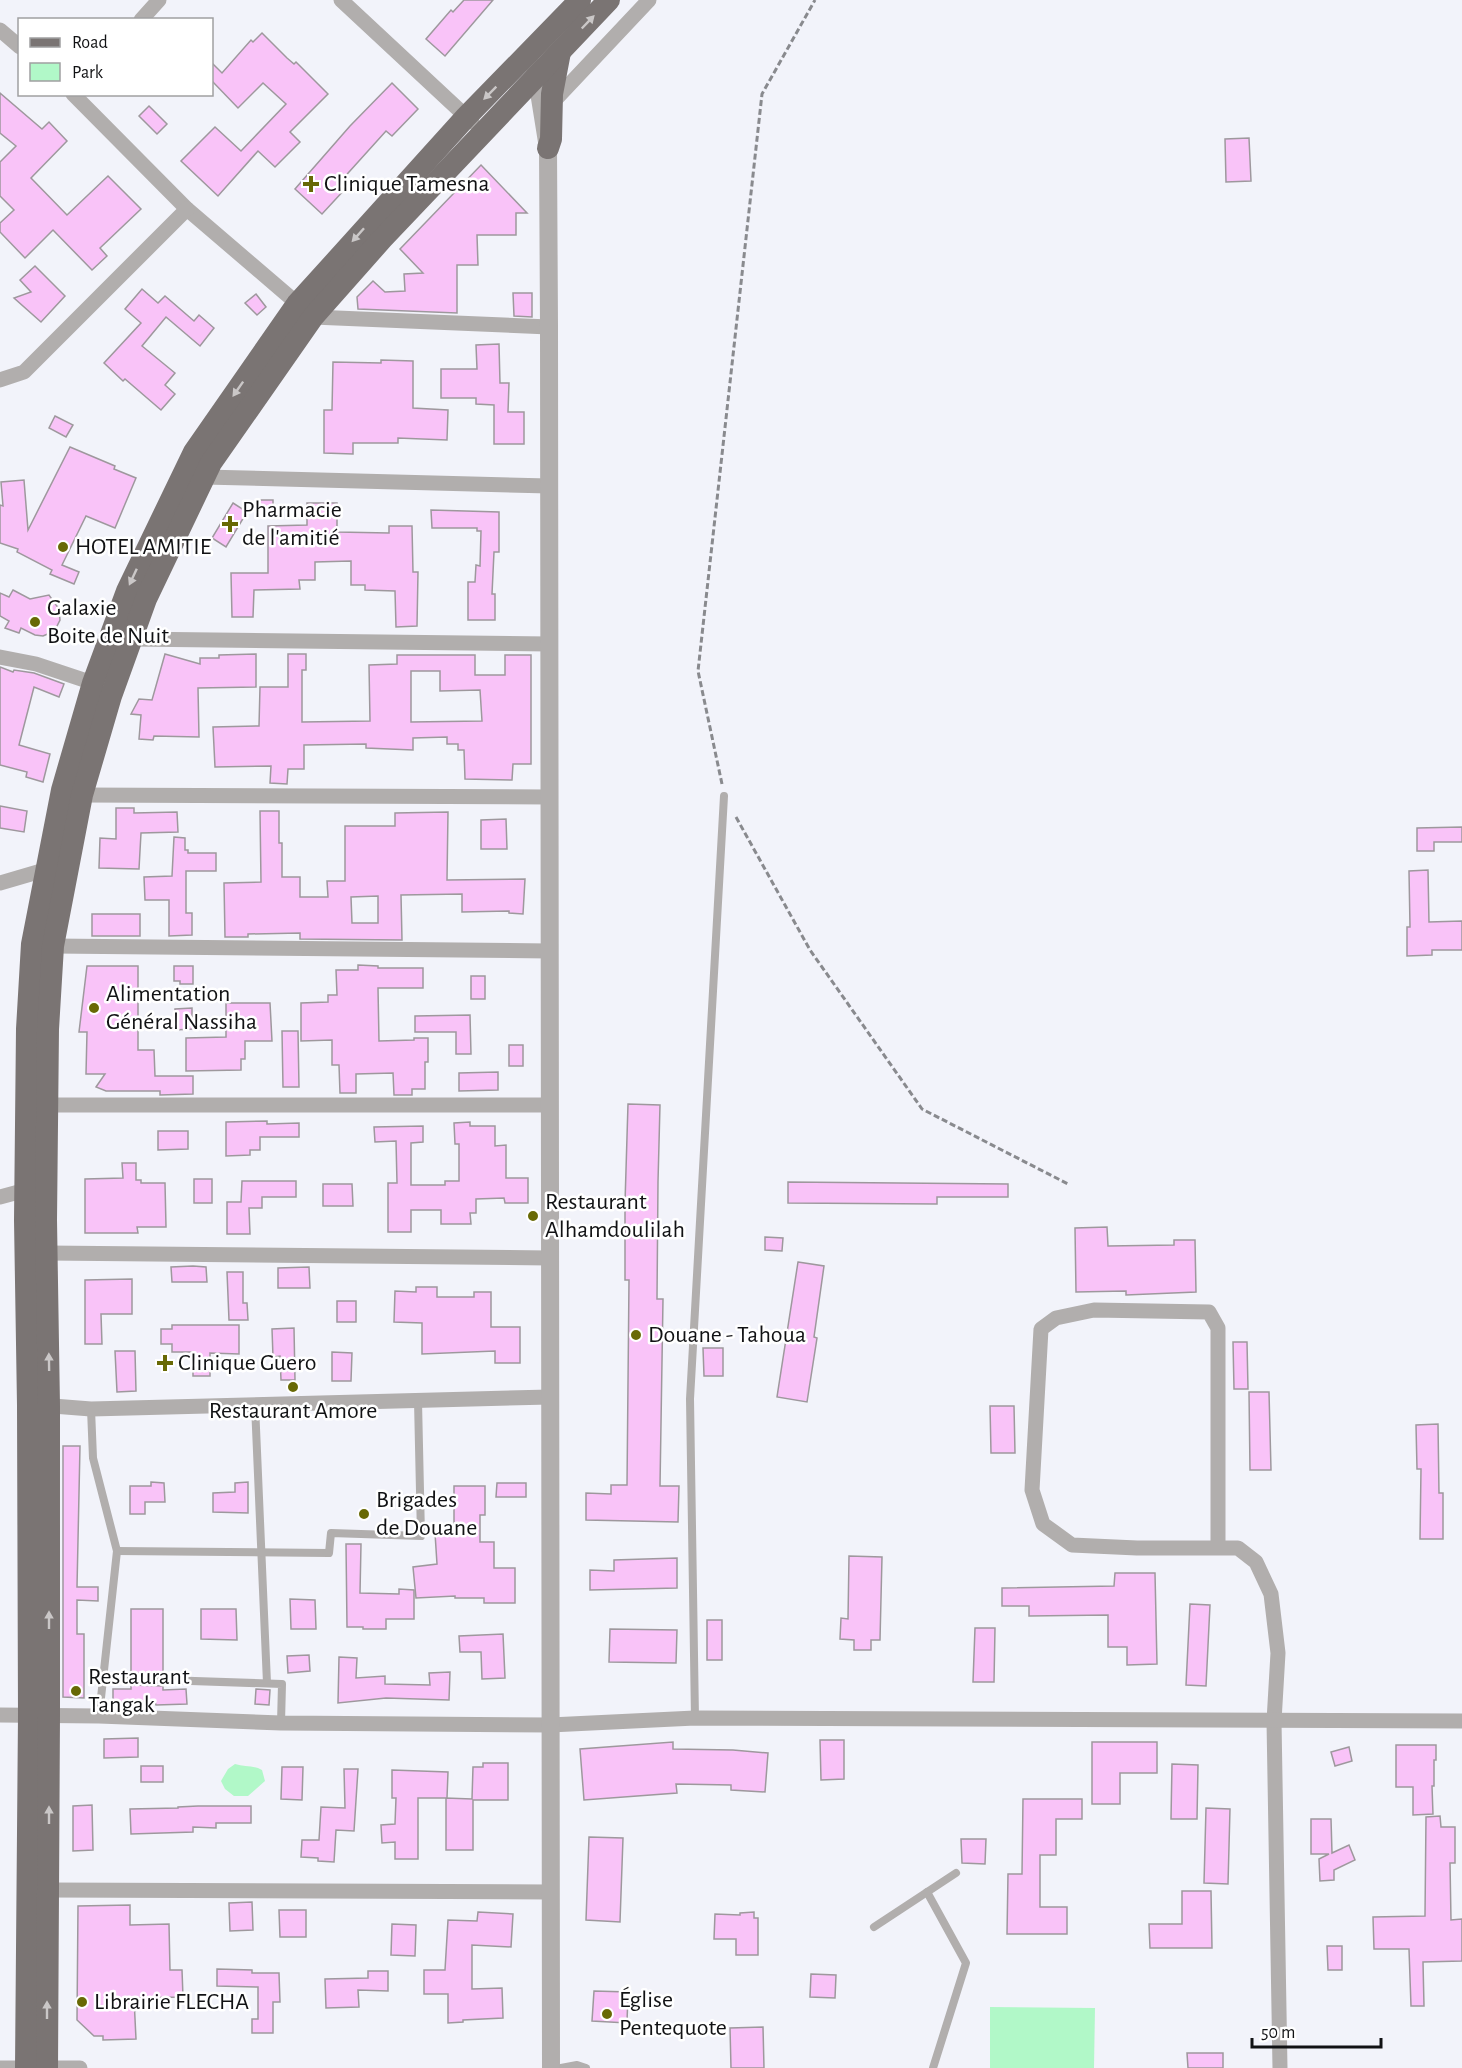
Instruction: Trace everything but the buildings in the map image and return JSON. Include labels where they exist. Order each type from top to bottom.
[{"type":"main road","points":[[26,2068],[39,1715],[39,1405],[47,1253],[30,960],[62,790],[93,682],[127,591],[185,467],[305,311],[466,117],[580,0]]},
{"type":"main road","points":[[39,1405],[26,1190],[48,1029],[53,946],[82,795],[111,696],[146,599],[204,477],[305,311],[382,239],[609,0]]},
{"type":"main road","points":[[548,148],[551,139],[554,81],[560,51]]},
{"type":"main road","points":[[39,1715],[48,1890],[47,2068]]},
{"type":"street","points":[[143,18],[159,0]]},
{"type":"street","points":[[342,0],[483,133]]},
{"type":"street","points":[[552,103],[649,0]]},
{"type":"street","points":[[2,37],[18,47]]},
{"type":"street","points":[[532,51],[548,148],[550,2068]]},
{"type":"street","points":[[74,96],[187,209],[305,311],[549,327]]},
{"type":"street","points":[[0,380],[24,372],[187,209]]},
{"type":"street","points":[[204,477],[549,486]]},
{"type":"street","points":[[131,639],[549,644]]},
{"type":"street","points":[[0,657],[36,664],[93,682]]},
{"type":"street","points":[[82,795],[549,797]]},
{"type":"street","points":[[0,883],[48,869]]},
{"type":"street","points":[[53,946],[550,951]]},
{"type":"street","points":[[37,1105],[550,1105]]},
{"type":"street","points":[[0,1197],[26,1190]]},
{"type":"street","points":[[47,1253],[550,1258]]},
{"type":"street","points":[[1218,1548],[1218,1536],[1218,1328],[1209,1312],[1094,1310],[1056,1318],[1041,1329],[1032,1490],[1043,1524],[1072,1545],[1137,1548],[1216,1548],[1227,1548],[1238,1548],[1256,1562],[1271,1594],[1278,1653],[1274,1721],[1280,2068]]},
{"type":"street","points":[[39,1405],[91,1409],[550,1397]]},
{"type":"street","points":[[0,1715],[99,1716],[281,1723],[550,1725],[695,1718],[1462,1721]]},
{"type":"street","points":[[48,1890],[550,1892]]},
{"type":"street","points":[[0,2068],[80,2068]]},
{"type":"lane","points":[[695,1718],[690,1399],[724,796]]},
{"type":"lane","points":[[117,1551],[329,1553],[331,1533],[421,1536],[418,1401]]},
{"type":"lane","points":[[255,1405],[267,1683]]},
{"type":"lane","points":[[91,1409],[93,1458],[117,1551],[99,1716]]},
{"type":"lane","points":[[104,1678],[282,1684],[281,1723]]},
{"type":"lane","points":[[874,1927],[956,1873]]},
{"type":"lane","points":[[927,1892],[966,1963],[933,2068]]},
{"type":"lane","points":[[561,2068],[577,2065],[586,2068]]},
{"type":"path","points":[[815,0],[762,94],[698,671],[724,796],[810,950],[922,1109],[1068,1184]]},
{"type":"green space","points":[[235,1764],[262,1770],[265,1781],[248,1796],[234,1796],[225,1789],[221,1781],[228,1769]]},
{"type":"green space","points":[[990,2007],[1095,2008],[1094,2068],[990,2068]]},
{"type":"place","name":"Clinique Tamesna","points":[[311,184]]},
{"type":"place","name":"Pharmacie de l'amitié","points":[[230,524]]},
{"type":"place","name":"HOTEL AMITIE","points":[[63,547]]},
{"type":"place","name":"Galaxie Boite de Nuit","points":[[35,622]]},
{"type":"place","name":"Alimentation Général Nassiha","points":[[94,1008]]},
{"type":"place","name":"Restaurant Alhamdoulilah","points":[[533,1216]]},
{"type":"place","name":"Douane - Tahoua","points":[[636,1335]]},
{"type":"place","name":"Clinique Guero","points":[[165,1363]]},
{"type":"place","name":"Restaurant Amore","points":[[293,1387]]},
{"type":"place","name":"Brigades de Douane","points":[[364,1514]]},
{"type":"place","name":"Restaurant Tangak","points":[[76,1691]]},
{"type":"place","name":"Librairie FLECHA","points":[[82,2002]]},
{"type":"place","name":"Église Pentequote","points":[[607,2014]]}]
